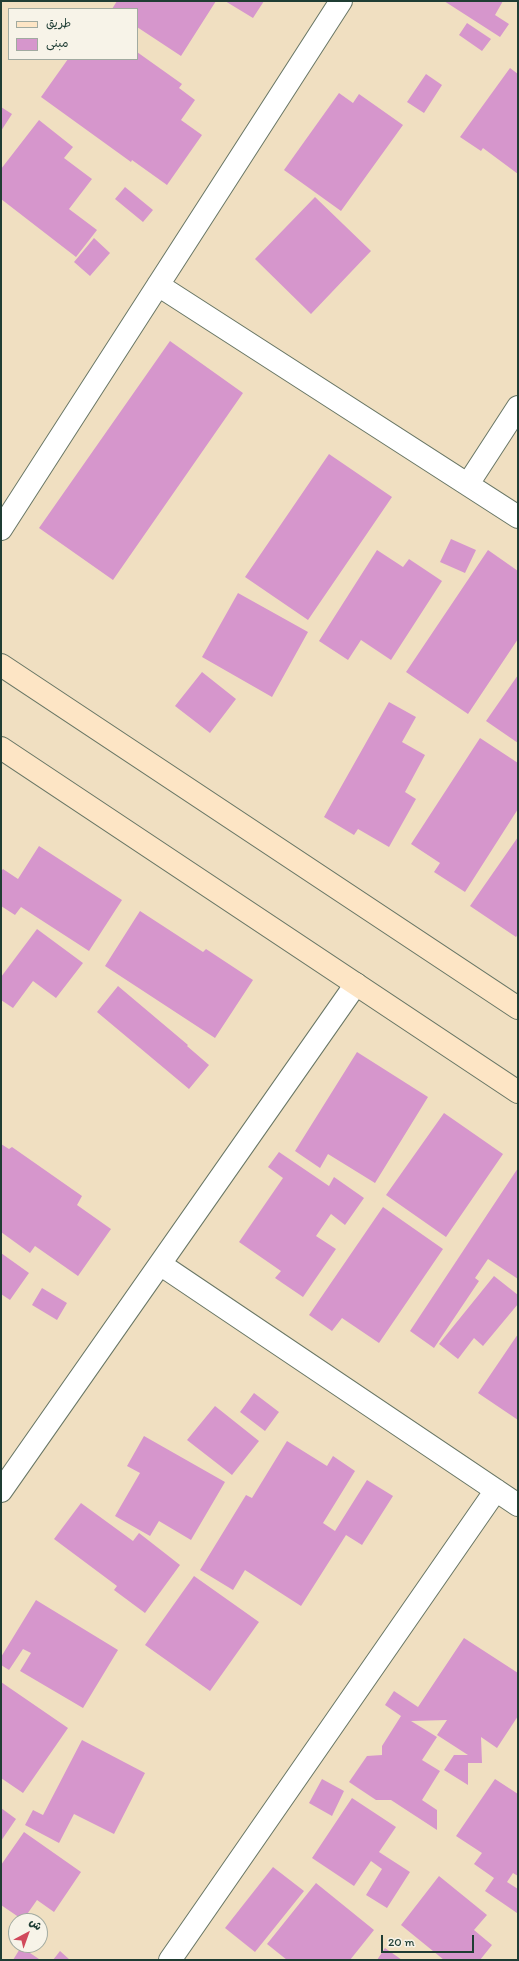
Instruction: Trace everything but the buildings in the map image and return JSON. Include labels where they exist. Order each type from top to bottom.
[{"type":"street","points":[[1,529],[341,1]]},
{"type":"street","points":[[158,285],[518,517]]},
{"type":"street","points":[[468,484],[518,407]]},
{"type":"street","points":[[1,665],[518,1008]]},
{"type":"street","points":[[3,752],[518,1092]]},
{"type":"street","points":[[1,1491],[356,984]]},
{"type":"street","points":[[160,1264],[518,1505]]},
{"type":"street","points":[[170,1960],[496,1490]]}]
